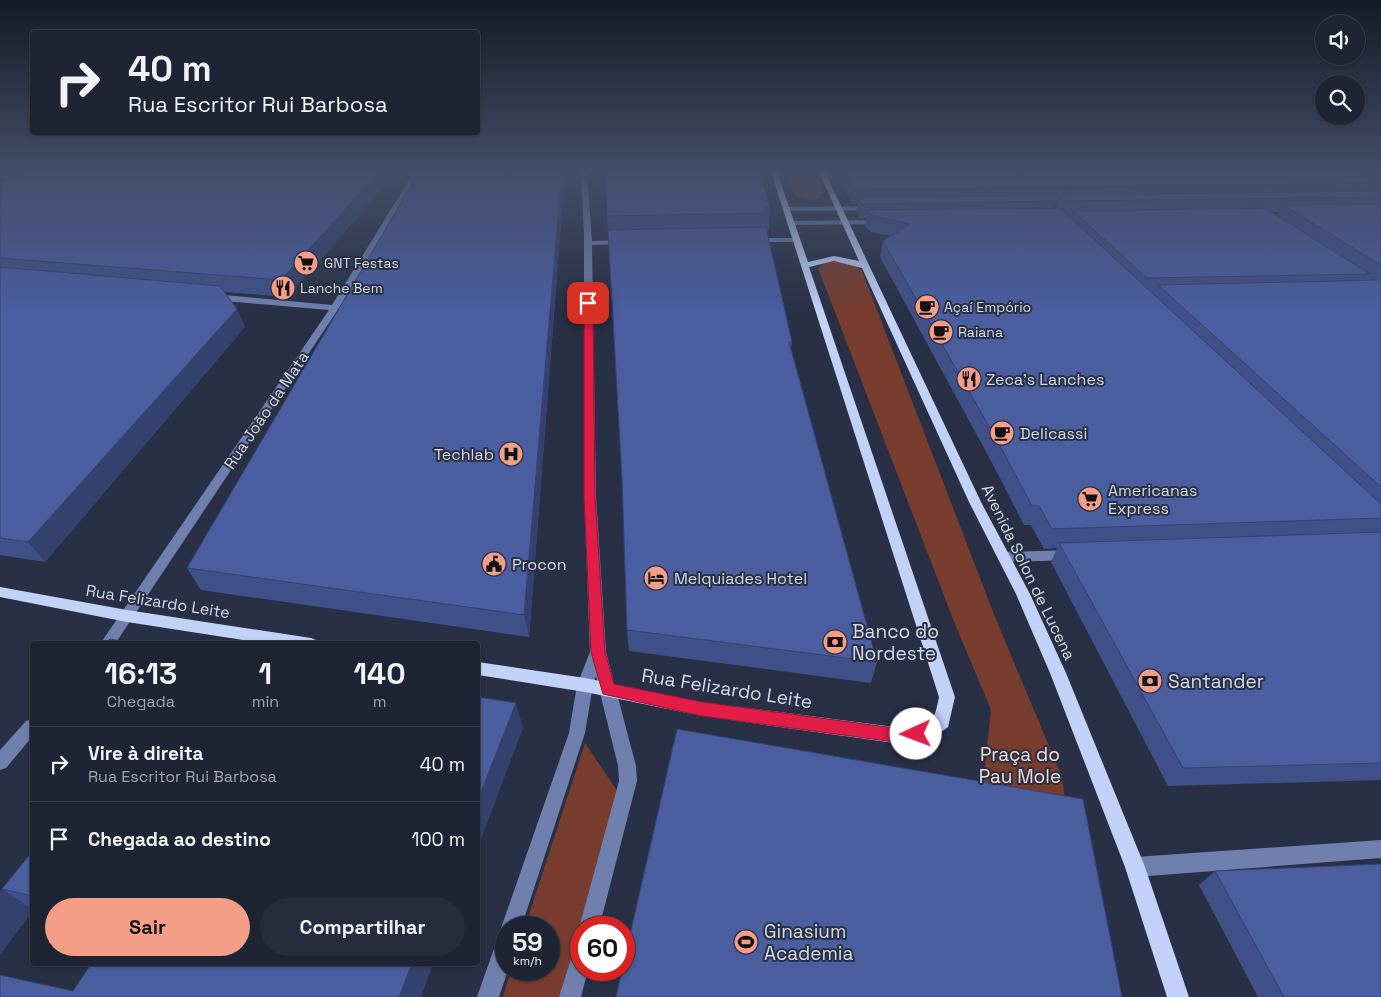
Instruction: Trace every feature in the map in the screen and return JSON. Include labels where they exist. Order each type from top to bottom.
[{"type":"main road","points":[[789,219],[804,266],[833,257],[849,259],[864,266]]},
{"type":"main road","name":"Avenida Solon de Lucena","points":[[842,219],[975,502],[1023,594],[1058,672],[1135,866],[1178,997]]},
{"type":"main road","name":"Rua Felizardo Leite","points":[[480,669],[608,689],[702,709],[902,736],[930,732],[942,722],[947,697],[804,266]]},
{"type":"main road","name":"Rua Felizardo Leite","points":[[0,592],[127,616],[291,641]]},
{"type":"street","name":"Rua João da Mata","points":[[109,641],[335,308],[390,219]]},
{"type":"street","points":[[587,219],[590,496],[598,652],[608,689],[614,723],[627,766],[628,781],[592,916]]},
{"type":"street","points":[[745,237],[793,232],[844,222],[893,222]]},
{"type":"street","points":[[588,239],[627,235]]},
{"type":"street","points":[[588,239],[638,242]]},
{"type":"street","points":[[209,296],[335,308]]},
{"type":"street","points":[[1004,557],[1083,554]]},
{"type":"street","points":[[515,916],[577,733],[584,685],[598,652]]},
{"type":"street","points":[[0,762],[30,728]]},
{"type":"street","points":[[1135,866],[1381,849]]},
{"type":"street","points":[[488,997],[495,976]]},
{"type":"street","points":[[570,997],[574,981]]},
{"type":"green space","name":"Praça do Pau Mole","points":[[839,261],[857,266],[862,271],[995,617],[1062,777],[1066,809],[982,794],[991,710],[953,619],[818,268],[826,262]]},
{"type":"green space","points":[[585,743],[618,792],[583,916],[570,916],[570,962],[560,997],[503,997],[508,981],[560,981],[560,916],[529,916]]},
{"type":"building","points":[[0,219],[337,219],[281,280],[0,258]]},
{"type":"building","points":[[392,219],[558,219],[524,615],[187,568]]},
{"type":"building","points":[[885,219],[1071,219],[1381,504],[1381,518],[1052,529],[1039,506],[1032,506],[998,442],[883,241],[910,224]]},
{"type":"building","points":[[1081,219],[1282,219],[1370,274],[1147,278]]},
{"type":"building","points":[[1305,219],[1381,219],[1381,265]]},
{"type":"building","points":[[766,227],[792,342],[789,342],[877,662],[627,630],[622,479],[608,230]]},
{"type":"building","points":[[0,267],[220,286],[237,309],[28,542],[0,538]]},
{"type":"building","points":[[1381,280],[1381,487],[1158,285]]},
{"type":"building","points":[[1381,532],[1381,763],[1183,768],[1059,543]]},
{"type":"building","points":[[480,697],[516,703],[480,795]]},
{"type":"building","points":[[677,729],[1083,799],[1122,997],[616,997],[620,981],[635,981],[634,916]]},
{"type":"building","points":[[30,854],[30,896],[2,889]]},
{"type":"building","points":[[1381,864],[1381,997],[1284,997],[1215,871]]},
{"type":"building","points":[[90,966],[411,966],[399,997],[0,997],[0,975],[73,991]]},
{"type":"place","name":"GNT Festas","points":[[306,263]]},
{"type":"place","name":"Lanche Bem","points":[[283,288]]},
{"type":"place","name":"Açaí Empório","points":[[927,307]]},
{"type":"place","name":"Raiana","points":[[941,332]]},
{"type":"place","name":"Zeca's Lanches","points":[[969,379]]},
{"type":"place","name":"Delicassi","points":[[1002,433]]},
{"type":"place","name":"Techlab","points":[[511,454]]},
{"type":"place","name":"Americanas Express","points":[[1090,499]]},
{"type":"place","name":"Procon","points":[[494,564]]},
{"type":"place","name":"Melquiades Hotel","points":[[656,578]]},
{"type":"place","name":"Banco do Nordeste","points":[[835,642]]},
{"type":"place","name":"Santander","points":[[1150,681]]},
{"type":"place","name":"Ginasium Academia","points":[[746,942]]},
{"type":"route","points":[[588,303],[590,496],[598,652],[608,689],[702,709],[902,736],[916,734]]}]
